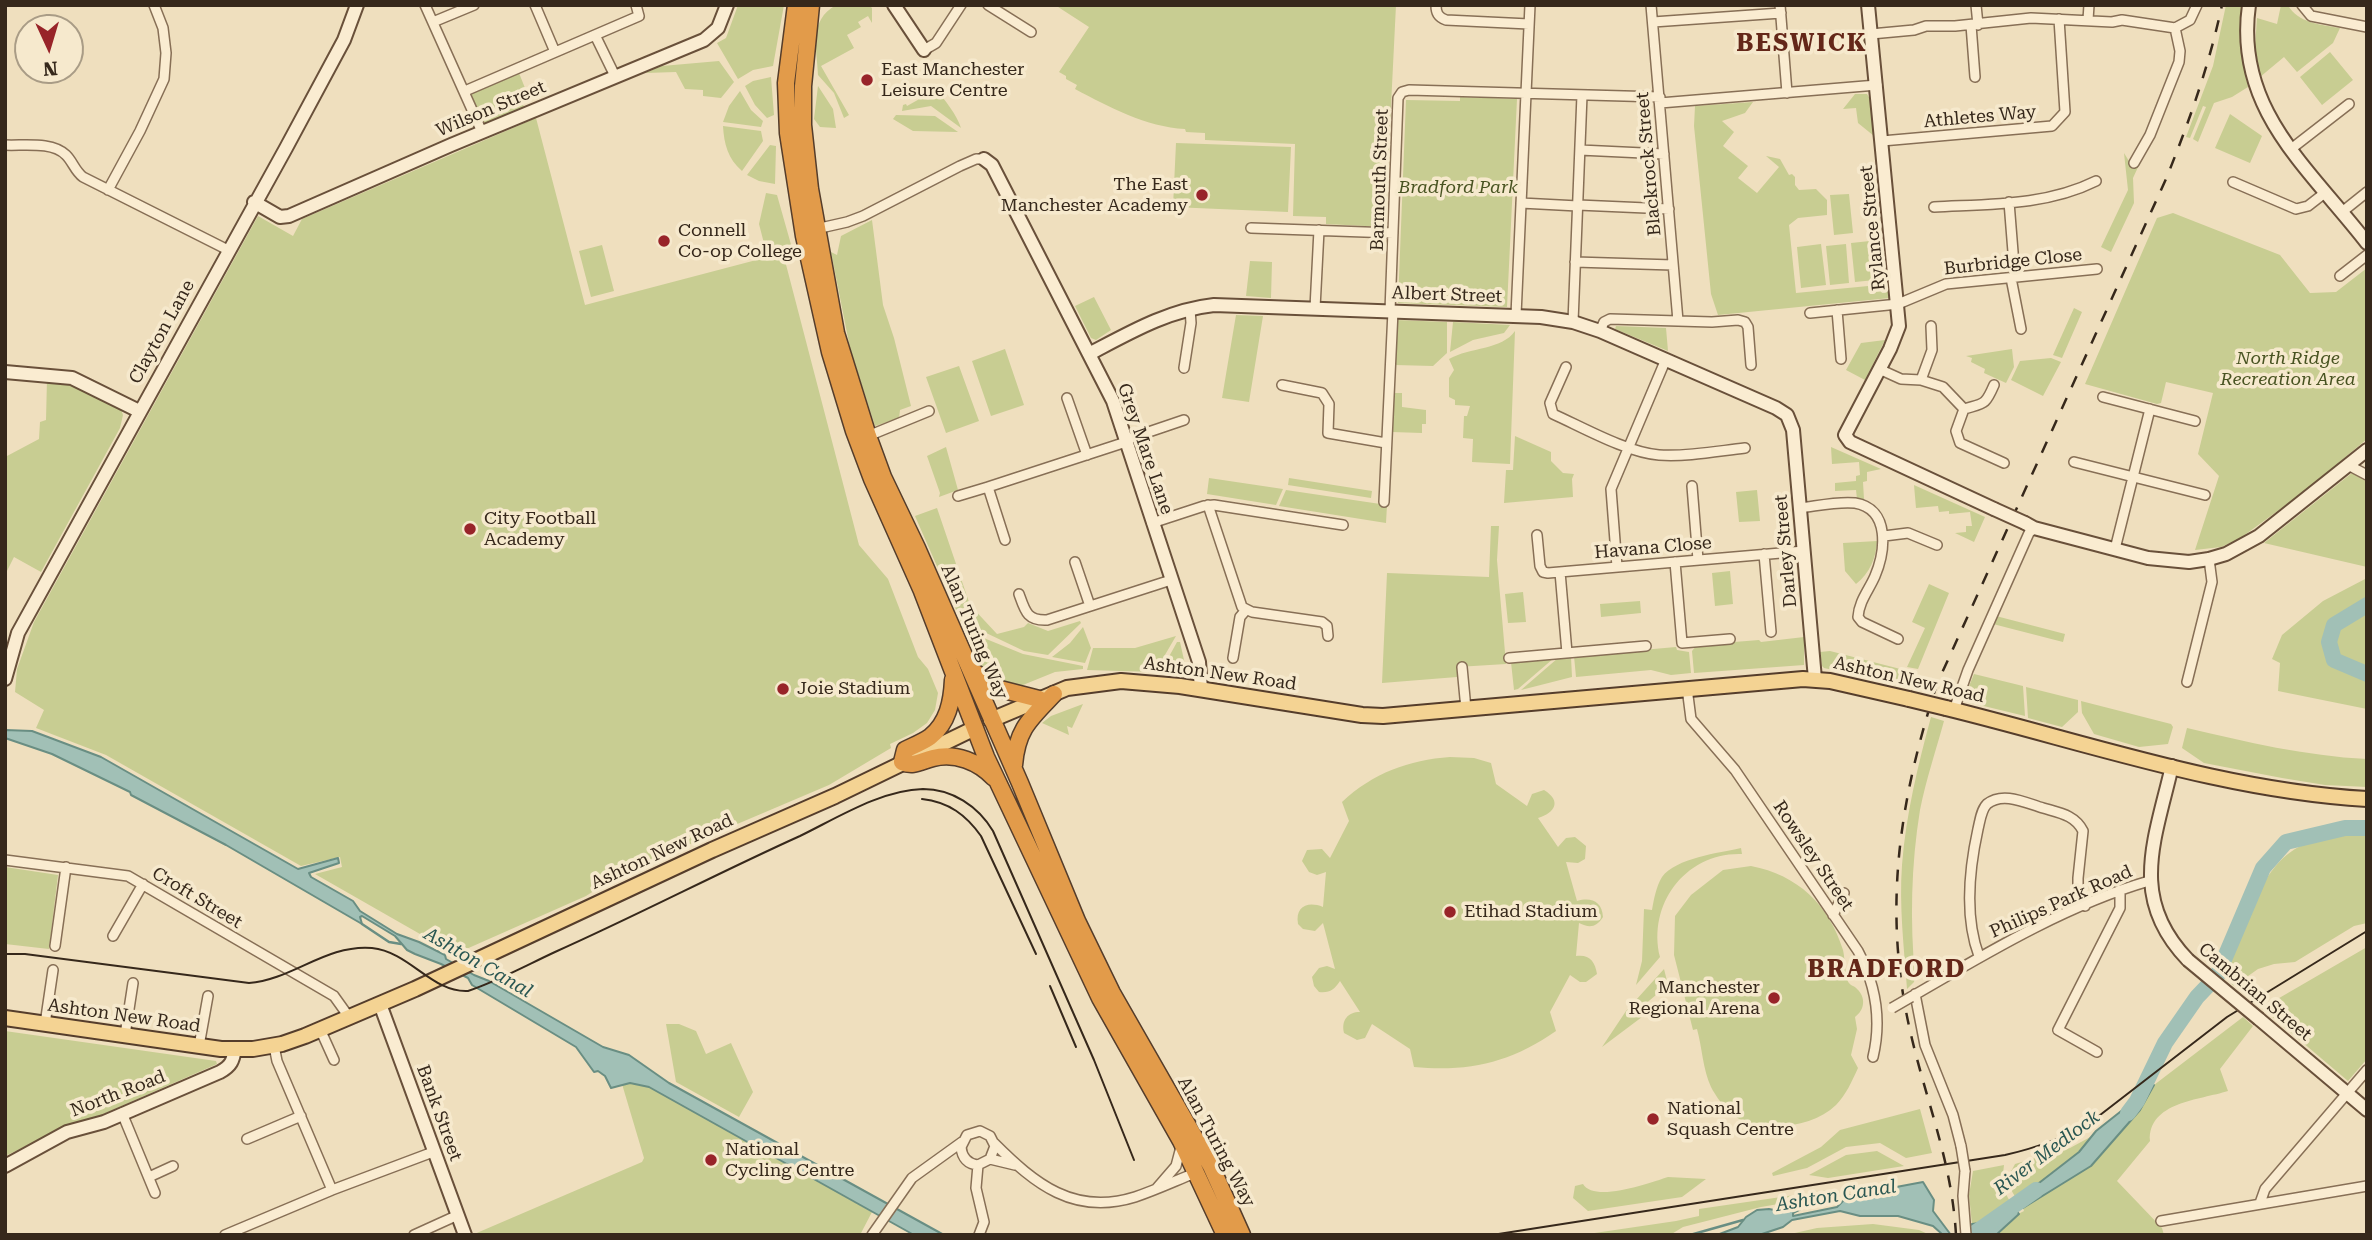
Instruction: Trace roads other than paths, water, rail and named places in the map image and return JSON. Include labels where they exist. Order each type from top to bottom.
[{"type":"highway","name":"Alan Turing Way","points":[[796,5],[786,83],[787,128],[804,236],[830,352],[854,431],[872,479],[922,591],[974,729],[1100,998],[1181,1141],[1225,1235]]},
{"type":"highway","points":[[810,13],[822,5]]},
{"type":"highway","name":"Alan Turing Way","points":[[810,13],[803,86],[803,125],[816,229],[836,333],[867,436],[1077,920],[1112,993],[1211,1166],[1242,1235]]},
{"type":"highway","points":[[937,593],[975,702],[979,718],[974,729]]},
{"type":"highway","points":[[970,669],[1000,689],[1046,696],[1026,724],[1016,745],[1014,770]]},
{"type":"highway","points":[[953,674],[951,703],[943,720],[933,735],[905,750],[902,762],[910,766],[946,756],[969,760],[984,768],[999,783]]},
{"type":"highway","points":[[991,720],[988,737],[1012,800],[1016,818]]},
{"type":"highway","name":"Ashton New Road","points":[[974,729],[991,720]]},
{"type":"highway","points":[[1195,1173],[1211,1166]]},
{"type":"main road","name":"Ashton New Road","points":[[991,720],[1046,696],[1087,684],[1121,681],[1201,689],[1383,716],[1815,679],[1909,699],[2172,766],[2291,791],[2367,799]]},
{"type":"main road","name":"Ashton New Road","points":[[5,1018],[199,1046],[235,1049],[274,1046],[380,1004],[712,849],[835,796],[974,729]]},
{"type":"street","points":[[108,190],[164,79],[166,53],[163,28],[154,5]]},
{"type":"street","name":"Clayton Lane","points":[[5,679],[18,633],[344,40],[357,5]]},
{"type":"street","points":[[425,5],[482,132]]},
{"type":"street","points":[[433,22],[474,5]]},
{"type":"street","points":[[535,5],[555,52]]},
{"type":"street","points":[[465,91],[639,16],[636,5]]},
{"type":"street","points":[[894,5],[924,50],[933,46],[961,5]]},
{"type":"street","points":[[988,5],[1031,32]]},
{"type":"street","points":[[1436,5],[1440,18],[1446,20],[1529,24]]},
{"type":"street","points":[[1516,315],[1530,5]]},
{"type":"street","name":"Blackrock Street","points":[[1651,5],[1678,321]]},
{"type":"street","name":"Rylance Street","points":[[1868,5],[1899,326],[1845,435],[1850,442],[2030,525]]},
{"type":"street","points":[[1975,77],[1976,5]]},
{"type":"street","points":[[2088,20],[2089,5]]},
{"type":"street","points":[[1871,34],[1914,30],[1941,24],[2004,22],[2017,18],[2112,22],[2122,20],[2175,28],[2190,20],[2197,5]]},
{"type":"street","points":[[2249,5],[2247,47],[2255,86],[2267,114],[2291,149],[2367,243]]},
{"type":"street","points":[[2302,5],[2311,16],[2367,27]]},
{"type":"street","name":"Wilson Street","points":[[254,202],[280,217],[289,216],[710,37],[719,28],[725,6]]},
{"type":"street","points":[[1653,22],[1780,9],[1787,93]]},
{"type":"street","name":"Athletes Way","points":[[1882,141],[2052,127],[2065,112],[2059,19]]},
{"type":"street","points":[[2134,163],[2150,135],[2179,62],[2180,51],[2175,28]]},
{"type":"street","points":[[596,35],[615,76]]},
{"type":"street","points":[[1525,93],[1660,100],[1877,85]]},
{"type":"street","name":"Barmouth Street","points":[[1384,502],[1398,98],[1402,92],[1409,90],[1525,93]]},
{"type":"street","points":[[1573,323],[1582,95]]},
{"type":"street","points":[[2291,149],[2349,103]]},
{"type":"street","points":[[5,145],[56,148],[64,153],[83,177],[228,250]]},
{"type":"street","points":[[1580,150],[1664,154]]},
{"type":"street","points":[[816,229],[863,216],[960,166],[976,159],[985,159]]},
{"type":"street","name":"Grey Mare Lane","points":[[985,159],[992,165],[1113,401],[1199,662],[1201,689]]},
{"type":"street","points":[[1934,207],[2062,195],[2096,181]]},
{"type":"street","points":[[2233,182],[2296,209],[2308,206],[2326,192]]},
{"type":"street","points":[[2342,212],[2367,192]]},
{"type":"street","points":[[2009,202],[2013,277],[2021,329]]},
{"type":"street","points":[[1521,203],[1669,209]]},
{"type":"street","points":[[1251,228],[1393,233]]},
{"type":"street","points":[[1315,308],[1319,230]]},
{"type":"street","points":[[2340,276],[2367,255]]},
{"type":"street","points":[[1575,262],[1673,265]]},
{"type":"street","name":"Burbridge Close","points":[[1810,313],[1898,304],[1935,287],[2097,269]]},
{"type":"street","name":"Albert Street","points":[[1089,354],[1156,320],[1190,309],[1234,305],[1557,318],[1600,331],[1666,359],[1782,411],[1791,420]]},
{"type":"street","points":[[1184,368],[1191,323],[1190,309]]},
{"type":"street","points":[[1837,310],[1841,359]]},
{"type":"street","points":[[1600,331],[1604,322],[1609,319],[1712,322],[1738,320],[1745,322],[1748,327],[1751,365]]},
{"type":"street","points":[[1921,380],[1932,350],[1931,326]]},
{"type":"street","points":[[1617,567],[1611,489],[1666,359]]},
{"type":"street","points":[[1566,367],[1550,403],[1553,414],[1649,454],[1668,455],[1745,448]]},
{"type":"street","points":[[1879,369],[1901,379],[1921,380],[1943,387],[1964,409]]},
{"type":"street","points":[[5,372],[72,378],[139,411]]},
{"type":"street","points":[[1282,385],[1322,393],[1329,404],[1328,433],[1387,443]]},
{"type":"street","points":[[1964,409],[1983,405],[1994,385]]},
{"type":"street","points":[[2103,397],[2195,421]]},
{"type":"street","points":[[1067,398],[1087,455]]},
{"type":"street","points":[[1964,409],[1956,431],[1960,443],[2004,463]]},
{"type":"street","points":[[2115,549],[2150,409]]},
{"type":"street","points":[[867,436],[929,411]]},
{"type":"street","points":[[958,496],[1087,455],[1184,420]]},
{"type":"street","name":"Darley Street","points":[[1791,420],[1815,679]]},
{"type":"street","points":[[1950,709],[2029,533],[2030,525],[2169,561],[2209,559],[2226,555],[2259,536],[2367,450]]},
{"type":"street","points":[[2074,463],[2205,495]]},
{"type":"street","points":[[2348,465],[2367,475]]},
{"type":"street","points":[[1692,486],[1698,560]]},
{"type":"street","points":[[988,487],[1005,540]]},
{"type":"street","points":[[1800,508],[1853,503],[1867,506],[1881,524],[1884,536],[1882,558],[1860,605],[1858,617],[1862,622],[1898,639]]},
{"type":"street","points":[[1208,505],[1240,603],[1246,610],[1322,622],[1327,626],[1328,636]]},
{"type":"street","points":[[1152,523],[1208,505],[1342,524]]},
{"type":"street","points":[[1884,536],[1908,533],[1937,545]]},
{"type":"street","points":[[1537,535],[1543,572],[1560,572],[1567,653]]},
{"type":"street","name":"Havana Close","points":[[1560,572],[1804,551]]},
{"type":"street","points":[[1764,554],[1771,632]]},
{"type":"street","points":[[2187,682],[2212,582],[2209,559]]},
{"type":"street","points":[[1075,562],[1090,606]]},
{"type":"street","points":[[1675,562],[1682,643],[1730,639]]},
{"type":"street","points":[[1019,594],[1026,613],[1038,621],[1171,580]]},
{"type":"street","points":[[1233,658],[1240,617],[1246,610]]},
{"type":"street","points":[[1509,658],[1646,646]]},
{"type":"street","points":[[1462,667],[1466,709]]},
{"type":"street","name":"Rowsley Street","points":[[1687,688],[1691,719],[1735,769],[1858,951],[1875,993],[1877,1014],[1873,1057]]},
{"type":"street","points":[[2149,881],[2172,766]]},
{"type":"street","points":[[1979,956],[1973,941],[1970,878],[1983,810],[1995,800],[2008,797],[2070,816],[2079,823],[2083,831],[2078,888],[2085,906]]},
{"type":"street","name":"Croft Street","points":[[5,860],[123,874],[334,996],[349,1017]]},
{"type":"street","points":[[55,946],[66,867]]},
{"type":"street","name":"Philips Park Road","points":[[1877,1014],[1892,1008],[1979,956],[2120,890],[2149,881]]},
{"type":"street","name":"Cambrian Street","points":[[2149,881],[2165,933],[2188,960],[2367,1110]]},
{"type":"street","points":[[113,936],[143,884]]},
{"type":"street","points":[[2097,1052],[2058,1030],[2120,908],[2120,890]]},
{"type":"street","points":[[1833,915],[1844,893]]},
{"type":"street","points":[[45,1024],[53,970]]},
{"type":"street","points":[[125,1035],[133,983]]},
{"type":"street","points":[[1913,995],[1924,1045],[1953,1115],[1961,1146],[1965,1171],[1963,1196],[1966,1235]]},
{"type":"street","points":[[199,1046],[208,996]]},
{"type":"street","name":"Bank Street","points":[[380,1004],[465,1235]]},
{"type":"street","points":[[320,1029],[334,1060]]},
{"type":"street","points":[[274,1046],[332,1190]]},
{"type":"street","name":"North Road","points":[[5,1166],[67,1132],[104,1122],[220,1072],[232,1062],[235,1049]]},
{"type":"street","points":[[2260,1203],[2265,1189],[2367,1070]]},
{"type":"street","points":[[122,1113],[155,1193]]},
{"type":"street","points":[[247,1139],[301,1116]]},
{"type":"street","points":[[873,1235],[882,1218],[912,1178],[962,1142],[967,1135],[980,1131],[988,1134],[1016,1165],[1049,1189],[1074,1200],[1089,1203],[1123,1200],[1195,1173]]},
{"type":"street","points":[[1156,1189],[1176,1166],[1181,1141]]},
{"type":"street","points":[[962,1142],[963,1156],[978,1165],[990,1159],[995,1150],[994,1143]]},
{"type":"street","points":[[225,1235],[332,1190],[433,1152]]},
{"type":"street","points":[[939,1158],[963,1156]]},
{"type":"street","points":[[990,1159],[1016,1165]]},
{"type":"street","points":[[978,1165],[976,1188],[984,1222],[979,1235]]},
{"type":"street","points":[[149,1177],[173,1167]]},
{"type":"street","points":[[2161,1221],[2367,1185]]},
{"type":"street","points":[[414,1235],[458,1215]]},
{"type":"water","points":[[5,730],[32,731],[101,757],[298,869],[338,858],[339,863],[309,873],[311,877],[353,901],[360,911],[397,934],[445,955],[446,959],[603,1047],[629,1055],[669,1083],[944,1235],[914,1235],[649,1087],[630,1083],[611,1088],[605,1076],[598,1071],[594,1072],[576,1047],[472,985],[468,978],[407,950],[395,936],[362,916],[362,924],[226,845],[131,795],[130,792],[52,754],[5,738]]},
{"type":"water","points":[[2154,1085],[2140,1110],[2091,1166],[2023,1208],[2017,1200],[2079,1152],[2096,1131]]},
{"type":"water","points":[[1923,1182],[1934,1200],[1933,1211],[1951,1235],[1943,1235],[1933,1226],[1898,1216],[1860,1216],[1840,1211],[1792,1220],[1783,1227],[1759,1235],[1717,1235],[1738,1227],[1746,1217],[1757,1210],[1784,1212],[1800,1206],[1801,1209],[1793,1213],[1793,1216],[1837,1207],[1848,1196]]},
{"type":"water","points":[[2011,1203],[2019,1214],[1996,1235],[1973,1235],[1972,1224],[1987,1222]]},
{"type":"waterway","name":"River Medlock","points":[[2367,605],[2334,625],[2329,642],[2334,660],[2367,674]]},
{"type":"waterway","name":"River Medlock","points":[[2128,1113],[2137,1101],[2165,1043],[2197,997],[2217,976],[2263,868],[2286,842],[2345,828],[2367,828]]},
{"type":"waterway","points":[[362,924],[389,942],[401,944]]},
{"type":"waterway","name":"River Medlock","points":[[1972,1235],[2036,1190]]},
{"type":"waterway","points":[[1690,1235],[1743,1220]]},
{"type":"tram line","points":[[5,954],[25,954],[249,983],[280,976],[339,951],[372,948],[398,957],[443,986],[468,991],[501,978],[860,806],[891,794],[934,790],[954,796],[972,807],[993,831],[1094,1060],[1134,1160]]},
{"type":"tram line","points":[[922,799],[949,806],[981,836],[1036,954]]},
{"type":"tram line","points":[[1492,1235],[2005,1155],[2039,1146],[2091,1122],[2227,1017],[2367,931]]},
{"type":"tram line","points":[[1050,986],[1076,1047]]},
{"type":"railway","points":[[1956,1235],[1945,1159],[1912,1039],[1898,948],[1896,904],[1899,860],[1912,773],[1937,684],[2166,179],[2198,93],[2222,5]]},
{"type":"place","name":"East Manchester Leisure Centre","points":[[867,80]]},
{"type":"place","name":"The East Manchester Academy","points":[[1202,195]]},
{"type":"place","name":"Connell Co-op College","points":[[664,241]]},
{"type":"place","name":"City Football Academy","points":[[470,529]]},
{"type":"place","name":"Joie Stadium","points":[[783,689]]},
{"type":"place","name":"Etihad Stadium","points":[[1450,912]]},
{"type":"place","name":"Manchester Regional Arena","points":[[1774,998]]},
{"type":"place","name":"National Squash Centre","points":[[1653,1119]]},
{"type":"place","name":"National Cycling Centre","points":[[711,1160]]},
{"type":"district","name":"BESWICK","points":[[1802,44]]},
{"type":"district","name":"BRADFORD","points":[[1887,970]]},
{"type":"park label","name":"Bradford Park","points":[[1458,188]]},
{"type":"park label","name":"North Ridge Recreation Area","points":[[2288,369]]},
{"type":"water label","name":"Ashton Canal","points":[[478,963]]},
{"type":"water label","name":"Ashton Canal","points":[[1836,1196]]}]
